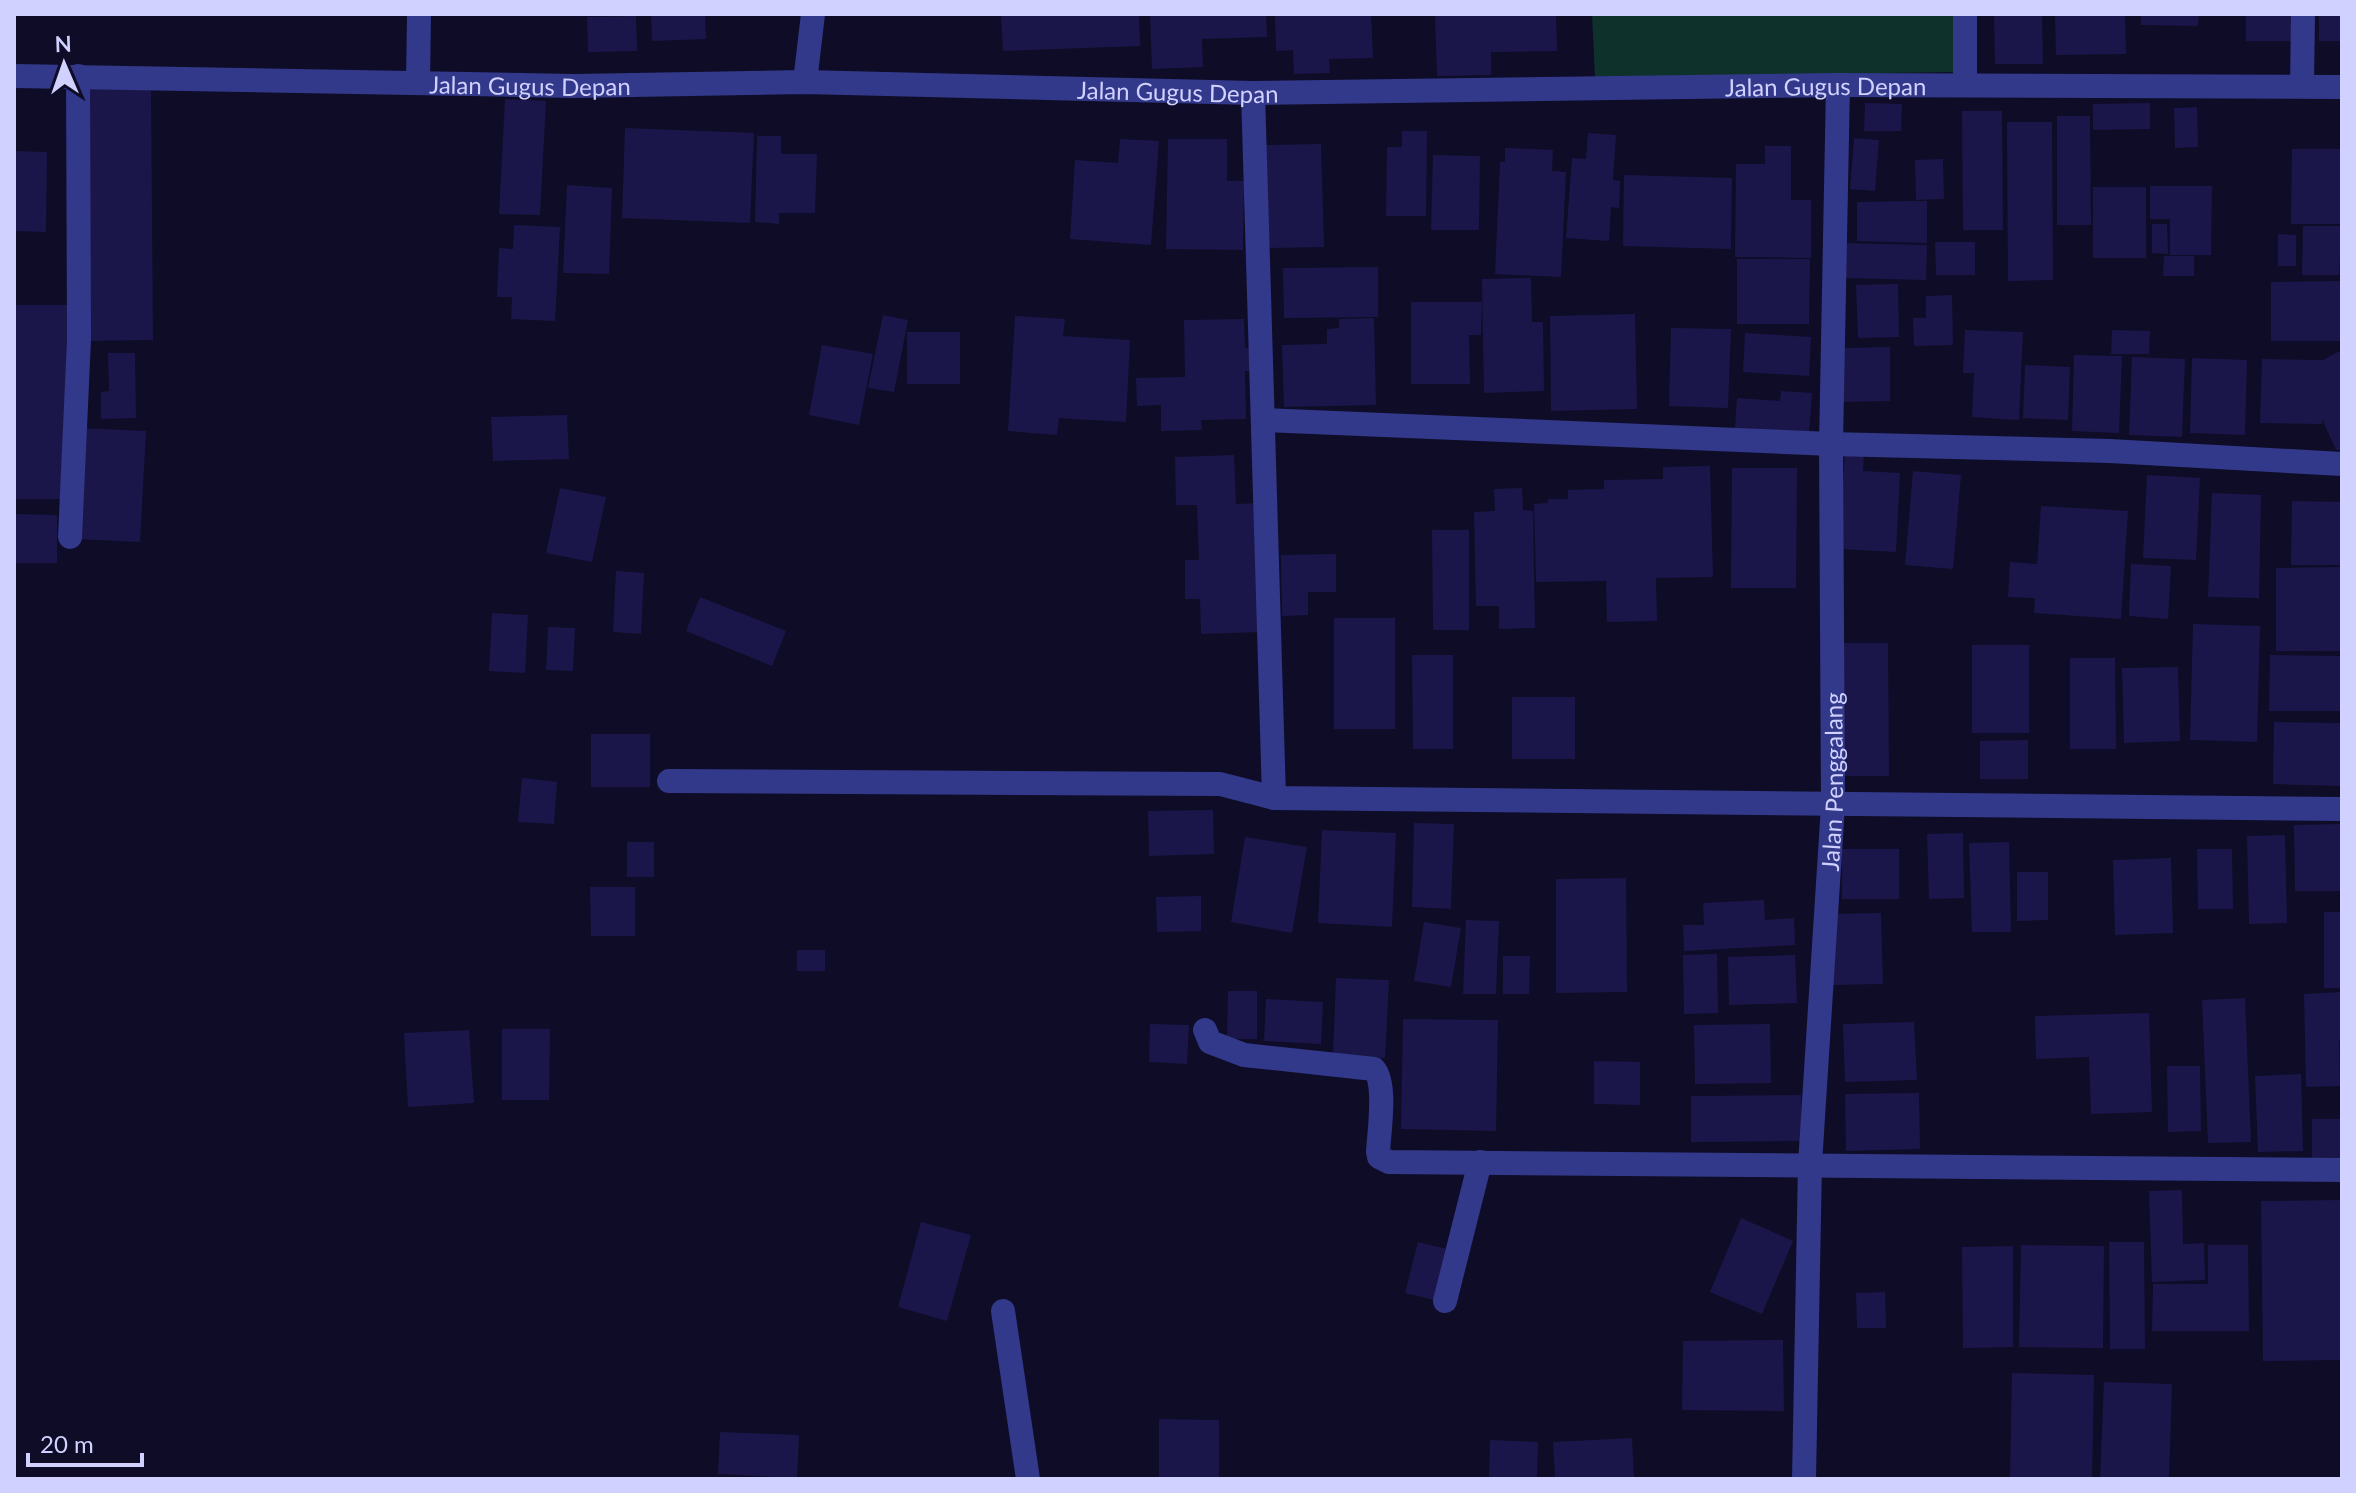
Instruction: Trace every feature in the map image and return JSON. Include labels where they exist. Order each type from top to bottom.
[{"type":"street","points":[[418,83],[419,14]]},
{"type":"street","points":[[805,82],[813,14]]},
{"type":"street","points":[[1965,14],[1965,84]]},
{"type":"street","points":[[2302,86],[2303,14]]},
{"type":"street","name":"Jalan Gugus Depan","points":[[14,76],[574,86],[805,82],[1253,93],[1965,84],[2342,87]]},
{"type":"street","points":[[70,537],[79,340],[78,76]]},
{"type":"street","name":"Jalan Penggalang","points":[[1804,1479],[1810,1164],[1833,805],[1831,444],[1838,85]]},
{"type":"street","points":[[1253,93],[1274,798]]},
{"type":"street","points":[[1263,420],[1831,444],[2110,451],[2342,464]]},
{"type":"street","points":[[669,781],[1220,784],[1274,798],[2342,809]]},
{"type":"street","points":[[1205,1030],[1210,1042],[1244,1055],[1374,1069],[1381,1088],[1378,1152],[1384,1160],[1414,1163],[2342,1170]]},
{"type":"street","points":[[1445,1301],[1480,1162]]},
{"type":"street","points":[[1003,1311],[1028,1479]]},
{"type":"green space","points":[[1592,14],[1960,14],[1961,72],[1595,77]]},
{"type":"building","points":[[651,14],[705,14],[706,39],[652,41]]},
{"type":"building","points":[[1001,14],[1139,14],[1140,46],[1003,51]]},
{"type":"building","points":[[1150,14],[1266,14],[1267,37],[1202,39],[1203,67],[1152,69]]},
{"type":"building","points":[[1275,14],[1371,14],[1373,58],[1329,59],[1330,73],[1294,74],[1293,50],[1276,51]]},
{"type":"building","points":[[1435,14],[1556,14],[1557,51],[1491,52],[1491,75],[1437,76]]},
{"type":"building","points":[[1994,14],[2042,14],[2043,64],[1995,64]]},
{"type":"building","points":[[2055,14],[2125,14],[2126,54],[2056,55]]},
{"type":"building","points":[[2141,14],[2199,14],[2198,26],[2141,25]]},
{"type":"building","points":[[2246,14],[2296,14],[2296,41],[2246,41]]},
{"type":"building","points":[[2319,14],[2342,14],[2342,41],[2319,41]]},
{"type":"building","points":[[636,16],[637,51],[588,52],[587,17]]},
{"type":"building","points":[[151,88],[153,340],[83,341],[80,89]]},
{"type":"building","points":[[505,99],[546,101],[540,215],[499,214]]},
{"type":"building","points":[[1865,103],[1902,104],[1901,131],[1864,131]]},
{"type":"building","points":[[2150,103],[2150,129],[2093,130],[2093,104]]},
{"type":"building","points":[[2197,107],[2198,147],[2175,148],[2174,108]]},
{"type":"building","points":[[1962,111],[2002,111],[2003,230],[1963,230]]},
{"type":"building","points":[[2057,116],[2090,116],[2091,225],[2057,225]]},
{"type":"building","points":[[2007,122],[2052,122],[2053,280],[2008,281]]},
{"type":"building","points":[[625,128],[754,133],[750,223],[622,218]]},
{"type":"building","points":[[1402,131],[1427,131],[1426,216],[1386,216],[1387,147],[1402,147]]},
{"type":"building","points":[[1588,133],[1616,135],[1613,180],[1620,181],[1619,208],[1611,207],[1609,241],[1566,238],[1572,158],[1586,159]]},
{"type":"building","points":[[757,136],[781,136],[781,154],[817,154],[815,213],[779,213],[779,224],[755,222]]},
{"type":"building","points":[[1854,138],[1879,140],[1875,191],[1850,189]]},
{"type":"building","points":[[1120,139],[1159,141],[1151,245],[1070,239],[1075,160],[1118,163]]},
{"type":"building","points":[[1168,139],[1227,139],[1227,181],[1244,181],[1243,250],[1166,249]]},
{"type":"building","points":[[1321,144],[1324,247],[1268,248],[1265,145]]},
{"type":"building","points":[[1765,146],[1791,146],[1791,200],[1811,200],[1811,258],[1735,257],[1736,164],[1765,164]]},
{"type":"building","points":[[1505,148],[1553,150],[1552,171],[1566,172],[1561,277],[1495,274],[1500,162],[1505,162]]},
{"type":"building","points":[[2292,149],[2342,149],[2342,224],[2291,224]]},
{"type":"building","points":[[14,151],[47,152],[46,232],[14,231]]},
{"type":"building","points":[[1433,155],[1480,156],[1479,230],[1431,230]]},
{"type":"building","points":[[1943,159],[1944,199],[1916,200],[1915,160]]},
{"type":"building","points":[[1624,175],[1732,178],[1731,249],[1623,246]]},
{"type":"building","points":[[567,185],[612,188],[609,274],[563,273]]},
{"type":"building","points":[[2150,186],[2212,186],[2211,255],[2170,255],[2170,219],[2150,219]]},
{"type":"building","points":[[2093,187],[2146,187],[2146,258],[2093,258]]},
{"type":"building","points":[[1927,201],[1927,243],[1857,241],[1857,202]]},
{"type":"building","points":[[2152,224],[2167,224],[2168,254],[2152,253]]},
{"type":"building","points":[[514,225],[560,227],[555,321],[511,319],[512,297],[497,297],[499,248],[513,249]]},
{"type":"building","points":[[2303,226],[2342,226],[2339,275],[2302,275]]},
{"type":"building","points":[[2278,234],[2296,235],[2296,266],[2278,266]]},
{"type":"building","points":[[1935,242],[1975,242],[1975,275],[1936,275]]},
{"type":"building","points":[[1843,243],[1927,245],[1926,280],[1843,278]]},
{"type":"building","points":[[2164,256],[2194,256],[2194,276],[2163,276]]},
{"type":"building","points":[[1737,259],[1810,259],[1809,324],[1737,324]]},
{"type":"building","points":[[1378,267],[1378,317],[1284,318],[1283,268]]},
{"type":"building","points":[[1531,278],[1532,322],[1543,322],[1544,391],[1484,393],[1482,279]]},
{"type":"building","points":[[2342,281],[2342,341],[2271,341],[2271,282]]},
{"type":"building","points":[[1898,284],[1899,337],[1858,338],[1856,285]]},
{"type":"building","points":[[1952,295],[1953,345],[1914,346],[1913,318],[1926,318],[1926,296]]},
{"type":"building","points":[[1411,302],[1482,302],[1481,335],[1469,335],[1470,384],[1411,384]]},
{"type":"building","points":[[14,305],[68,305],[67,499],[14,499]]},
{"type":"building","points":[[1635,314],[1637,409],[1551,411],[1550,316]]},
{"type":"building","points":[[883,315],[908,320],[894,392],[868,388]]},
{"type":"building","points":[[1015,316],[1065,319],[1063,336],[1130,340],[1126,422],[1059,418],[1057,435],[1008,431]]},
{"type":"building","points":[[1374,318],[1376,405],[1284,407],[1282,345],[1327,344],[1327,329],[1339,328],[1339,319]]},
{"type":"building","points":[[1244,319],[1245,348],[1253,348],[1254,371],[1245,371],[1246,419],[1201,420],[1202,430],[1161,431],[1161,405],[1137,406],[1136,378],[1185,377],[1184,320]]},
{"type":"building","points":[[1671,328],[1731,329],[1728,408],[1669,406]]},
{"type":"building","points":[[1965,330],[2023,332],[2019,420],[1972,417],[1974,373],[1963,373]]},
{"type":"building","points":[[2112,330],[2150,331],[2149,354],[2111,354]]},
{"type":"building","points":[[907,332],[960,332],[960,384],[907,384]]},
{"type":"building","points":[[1745,333],[1811,337],[1809,376],[1743,372]]},
{"type":"building","points":[[822,345],[873,354],[859,425],[809,415]]},
{"type":"building","points":[[1890,347],[1890,401],[1843,402],[1843,348]]},
{"type":"building","points":[[2342,352],[2342,450],[2336,450],[2322,419],[2322,424],[2260,423],[2262,359],[2323,360]]},
{"type":"building","points":[[108,353],[135,353],[136,418],[101,419],[101,392],[109,391]]},
{"type":"building","points":[[2074,355],[2122,356],[2119,433],[2072,431]]},
{"type":"building","points":[[2132,357],[2185,359],[2182,437],[2129,435]]},
{"type":"building","points":[[2192,358],[2247,360],[2245,435],[2190,433]]},
{"type":"building","points":[[2025,365],[2070,367],[2068,420],[2023,418]]},
{"type":"building","points":[[1781,391],[1812,393],[1809,433],[1735,428],[1737,398],[1780,401]]},
{"type":"building","points":[[567,415],[569,459],[493,461],[491,417]]},
{"type":"building","points":[[79,428],[146,431],[140,542],[74,539]]},
{"type":"building","points":[[1845,451],[1864,452],[1863,471],[1900,473],[1896,552],[1839,549]]},
{"type":"building","points":[[1234,455],[1236,504],[1259,503],[1263,632],[1201,634],[1200,599],[1185,599],[1185,560],[1199,560],[1197,505],[1176,505],[1175,457]]},
{"type":"building","points":[[1710,466],[1713,577],[1656,578],[1657,621],[1607,622],[1606,581],[1536,582],[1534,504],[1548,503],[1548,499],[1568,499],[1568,490],[1604,489],[1604,480],[1663,479],[1663,467]]},
{"type":"building","points":[[1732,468],[1797,468],[1796,588],[1731,588]]},
{"type":"building","points":[[1913,471],[1961,475],[1953,569],[1905,565]]},
{"type":"building","points":[[2147,475],[2200,478],[2196,560],[2143,558]]},
{"type":"building","points":[[560,488],[606,497],[592,562],[546,553]]},
{"type":"building","points":[[1522,488],[1523,510],[1533,511],[1535,628],[1499,629],[1499,606],[1476,606],[1474,512],[1495,511],[1494,489]]},
{"type":"building","points":[[2212,493],[2261,495],[2259,598],[2208,597]]},
{"type":"building","points":[[2292,501],[2342,502],[2342,565],[2291,565]]},
{"type":"building","points":[[2041,506],[2128,511],[2121,619],[2034,613],[2035,598],[2008,597],[2010,562],[2037,564]]},
{"type":"building","points":[[14,514],[57,515],[57,563],[14,563]]},
{"type":"building","points":[[1432,530],[1469,530],[1469,630],[1433,630]]},
{"type":"building","points":[[1336,554],[1336,592],[1308,592],[1308,615],[1282,616],[1281,555]]},
{"type":"building","points":[[2131,564],[2171,566],[2168,619],[2129,616]]},
{"type":"building","points":[[2342,567],[2342,651],[2276,651],[2276,568]]},
{"type":"building","points":[[616,571],[644,573],[641,634],[613,632]]},
{"type":"building","points":[[700,597],[786,631],[772,666],[686,631]]},
{"type":"building","points":[[492,613],[528,615],[525,673],[489,671]]},
{"type":"building","points":[[1334,618],[1395,618],[1395,729],[1334,729]]},
{"type":"building","points":[[2193,624],[2260,626],[2257,742],[2190,740]]},
{"type":"building","points":[[548,627],[575,628],[573,671],[546,670]]},
{"type":"building","points":[[1839,643],[1888,643],[1889,776],[1840,776]]},
{"type":"building","points":[[1972,645],[2029,645],[2029,733],[1972,733]]},
{"type":"building","points":[[1412,655],[1453,655],[1453,749],[1413,749]]},
{"type":"building","points":[[2270,655],[2342,656],[2342,711],[2269,711]]},
{"type":"building","points":[[2070,658],[2115,658],[2116,749],[2070,749]]},
{"type":"building","points":[[2178,667],[2180,741],[2124,743],[2122,668]]},
{"type":"building","points":[[1512,697],[1575,697],[1575,759],[1512,759]]},
{"type":"building","points":[[2274,722],[2342,723],[2342,786],[2273,784]]},
{"type":"building","points":[[591,734],[650,734],[650,787],[591,787]]},
{"type":"building","points":[[2028,740],[2028,779],[1980,779],[1980,741]]},
{"type":"building","points":[[522,778],[557,782],[554,824],[518,822]]},
{"type":"building","points":[[1213,810],[1214,854],[1149,856],[1148,811]]},
{"type":"building","points":[[1414,823],[1454,824],[1451,909],[1412,907]]},
{"type":"building","points":[[2342,824],[2342,891],[2295,891],[2294,825]]},
{"type":"building","points":[[1322,830],[1396,833],[1392,927],[1318,923]]},
{"type":"building","points":[[1963,833],[1964,898],[1929,899],[1927,834]]},
{"type":"building","points":[[2285,835],[2287,923],[2249,924],[2247,836]]},
{"type":"building","points":[[1245,837],[1307,847],[1292,933],[1231,922]]},
{"type":"building","points":[[627,842],[654,842],[654,877],[627,877]]},
{"type":"building","points":[[2009,842],[2011,932],[1972,932],[1969,843]]},
{"type":"building","points":[[1842,849],[1899,849],[1899,899],[1842,899]]},
{"type":"building","points":[[2197,849],[2232,849],[2233,909],[2198,909]]},
{"type":"building","points":[[2171,858],[2173,933],[2115,935],[2113,860]]},
{"type":"building","points":[[2017,872],[2048,872],[2048,920],[2017,921]]},
{"type":"building","points":[[1626,878],[1627,992],[1556,993],[1556,879]]},
{"type":"building","points":[[590,887],[635,887],[635,936],[591,936]]},
{"type":"building","points":[[1201,896],[1201,931],[1157,932],[1156,897]]},
{"type":"building","points":[[1764,900],[1765,920],[1794,918],[1795,945],[1684,951],[1683,925],[1704,925],[1703,903]]},
{"type":"building","points":[[2324,912],[2342,912],[2342,988],[2324,988]]},
{"type":"building","points":[[1881,913],[1883,984],[1832,985],[1831,914]]},
{"type":"building","points":[[1466,920],[1499,921],[1496,994],[1463,994]]},
{"type":"building","points":[[1424,922],[1461,928],[1451,987],[1414,981]]},
{"type":"building","points":[[797,950],[825,950],[825,971],[797,971]]},
{"type":"building","points":[[1717,954],[1718,1013],[1684,1014],[1683,955]]},
{"type":"building","points":[[1795,955],[1797,1003],[1729,1005],[1728,957]]},
{"type":"building","points":[[1503,956],[1530,956],[1529,994],[1503,994]]},
{"type":"building","points":[[1336,978],[1389,980],[1385,1058],[1333,1055]]},
{"type":"building","points":[[1228,991],[1257,991],[1257,1039],[1227,1039]]},
{"type":"building","points":[[2342,992],[2340,1086],[2306,1087],[2304,994]]},
{"type":"building","points":[[2245,998],[2251,1142],[2208,1143],[2202,1000]]},
{"type":"building","points":[[1266,999],[1323,1002],[1321,1044],[1264,1041]]},
{"type":"building","points":[[2149,1013],[2152,1112],[2091,1114],[2089,1057],[2036,1059],[2035,1016]]},
{"type":"building","points":[[1403,1019],[1498,1020],[1496,1131],[1401,1129]]},
{"type":"building","points":[[1914,1022],[1917,1080],[1845,1082],[1843,1024]]},
{"type":"building","points":[[1150,1024],[1189,1025],[1187,1064],[1149,1062]]},
{"type":"building","points":[[1770,1024],[1771,1083],[1695,1084],[1694,1025]]},
{"type":"building","points":[[502,1029],[550,1029],[549,1100],[502,1100]]},
{"type":"building","points":[[469,1030],[474,1103],[408,1107],[404,1033]]},
{"type":"building","points":[[1594,1061],[1640,1062],[1640,1105],[1594,1104]]},
{"type":"building","points":[[2167,1066],[2200,1066],[2201,1131],[2168,1132]]},
{"type":"building","points":[[2301,1074],[2303,1151],[2258,1152],[2255,1076]]},
{"type":"building","points":[[1919,1093],[1920,1149],[1846,1151],[1845,1094]]},
{"type":"building","points":[[1801,1095],[1801,1141],[1691,1142],[1691,1096]]},
{"type":"building","points":[[2312,1119],[2342,1119],[2342,1164],[2312,1164]]},
{"type":"building","points":[[2182,1190],[2183,1244],[2204,1243],[2205,1280],[2152,1282],[2149,1191]]},
{"type":"building","points":[[2342,1200],[2342,1360],[2263,1361],[2261,1201]]},
{"type":"building","points":[[1741,1218],[1793,1241],[1762,1314],[1710,1292]]},
{"type":"building","points":[[921,1222],[971,1235],[947,1321],[898,1307]]},
{"type":"building","points":[[1418,1242],[1447,1249],[1434,1300],[1405,1293]]},
{"type":"building","points":[[2109,1242],[2144,1242],[2145,1349],[2110,1349]]},
{"type":"building","points":[[2021,1245],[2104,1246],[2103,1348],[2019,1347]]},
{"type":"building","points":[[2208,1245],[2248,1245],[2249,1331],[2152,1331],[2153,1284],[2208,1284]]},
{"type":"building","points":[[2013,1246],[2013,1347],[1963,1348],[1962,1247]]},
{"type":"building","points":[[1885,1292],[1886,1328],[1857,1328],[1856,1293]]},
{"type":"building","points":[[1783,1340],[1784,1411],[1682,1410],[1683,1341]]},
{"type":"building","points":[[2012,1373],[2094,1375],[2092,1479],[2010,1479]]},
{"type":"building","points":[[2104,1382],[2172,1384],[2169,1479],[2100,1479]]},
{"type":"building","points":[[1159,1419],[1219,1420],[1219,1479],[1159,1479]]},
{"type":"building","points":[[720,1432],[799,1435],[797,1478],[718,1474]]},
{"type":"building","points":[[1632,1438],[1634,1479],[1555,1479],[1553,1442]]},
{"type":"building","points":[[1490,1440],[1538,1442],[1537,1479],[1489,1479]]}]
